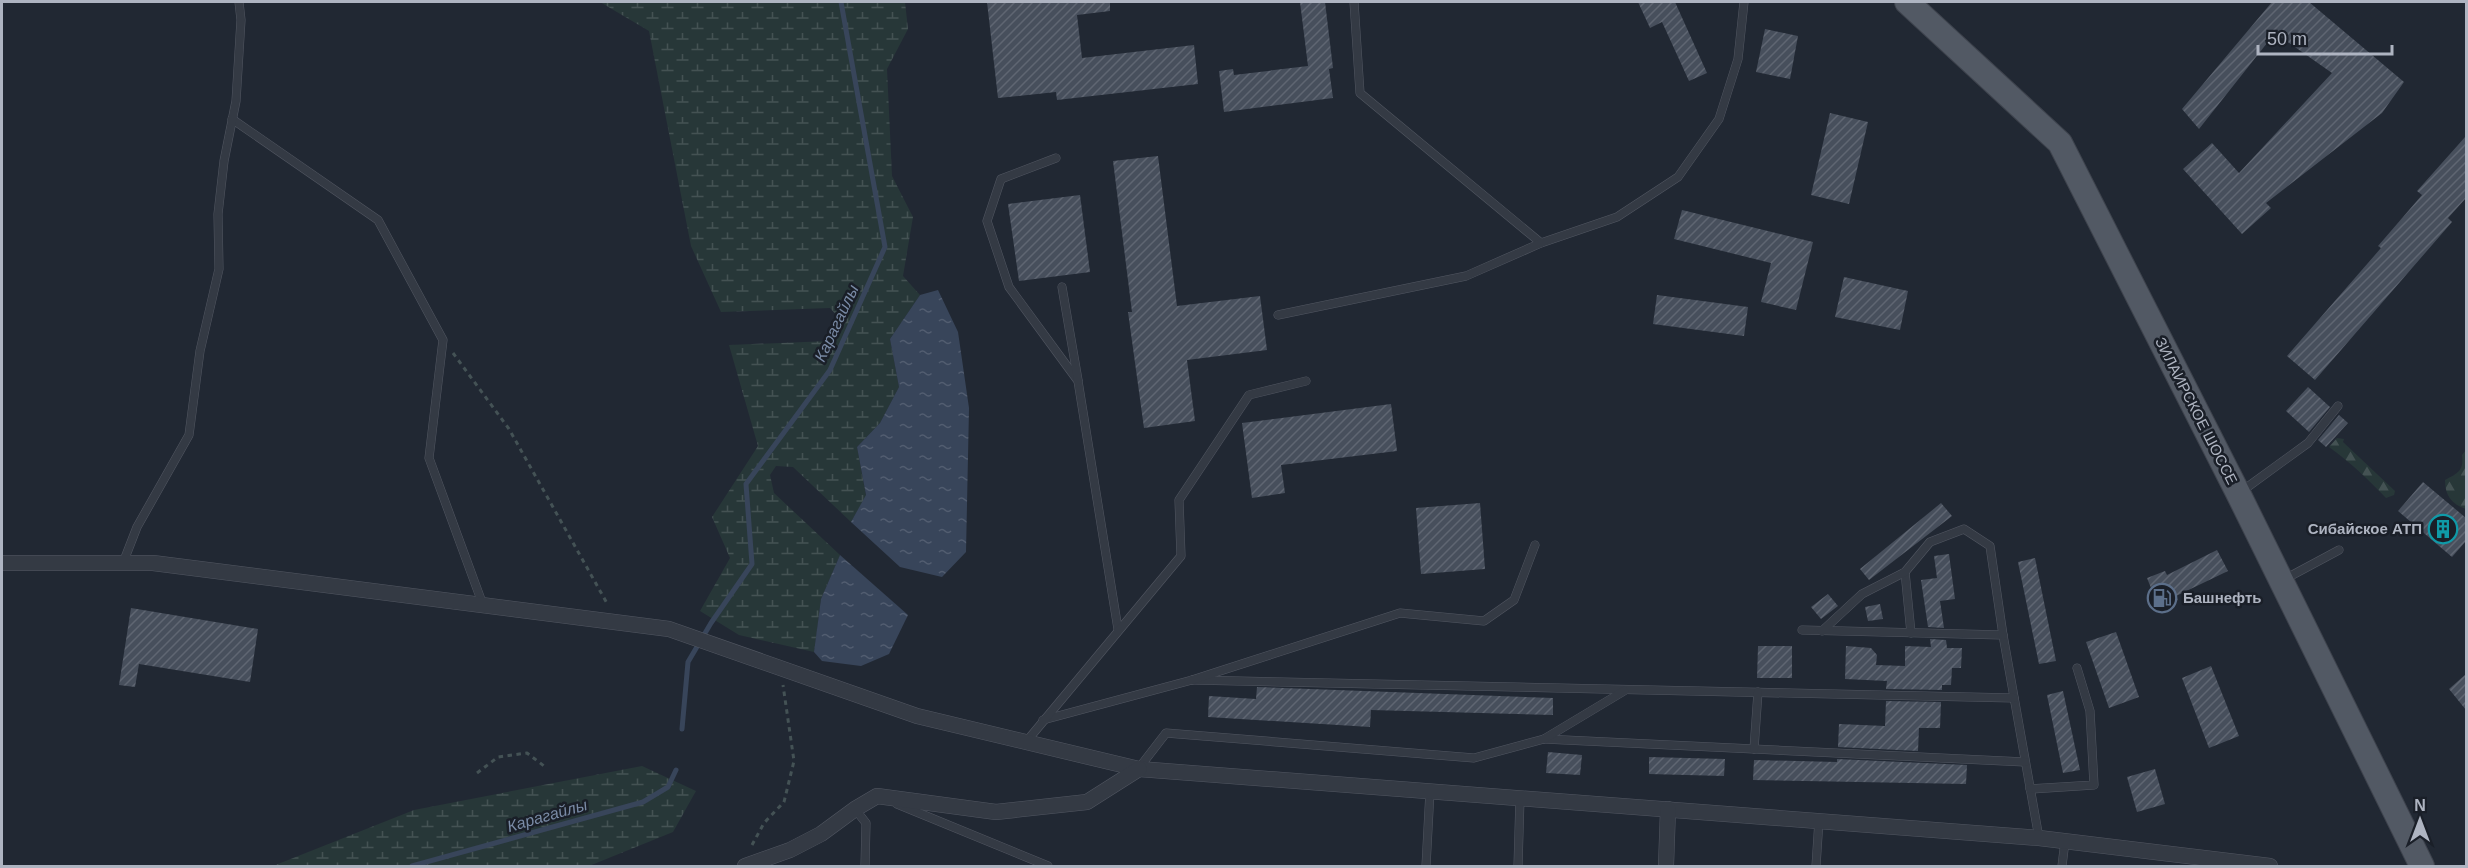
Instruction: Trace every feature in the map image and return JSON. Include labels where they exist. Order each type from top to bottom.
[{"type":"main road","name":"ЗИЛАИРСКОЕ ШОССЕ","points":[[1907,2],[2060,144],[2238,493],[2422,867]]},
{"type":"street","points":[[2,563],[153,563],[669,629],[917,716],[1139,769],[2039,838],[2270,867]]},
{"type":"street","points":[[745,867],[790,850],[821,834],[877,796],[996,812],[1087,801],[1139,769]]},
{"type":"street","points":[[1666,867],[1668,809]]},
{"type":"lane","points":[[123,563],[137,527],[189,435],[200,351],[219,269],[218,214],[232,118],[242,20],[239,2]]},
{"type":"lane","points":[[1354,2],[1360,93],[1541,243]]},
{"type":"lane","points":[[1278,315],[1466,276],[1541,243],[1617,217],[1678,177],[1719,119],[1738,58],[1744,2]]},
{"type":"lane","points":[[232,118],[378,220],[443,340],[429,458],[483,605]]},
{"type":"lane","points":[[1056,158],[1001,178],[987,221],[1009,287],[1078,381]]},
{"type":"lane","points":[[1062,287],[1118,629]]},
{"type":"lane","points":[[1026,742],[1181,556],[1179,500],[1249,395],[1306,381]]},
{"type":"lane","points":[[2238,493],[2308,443],[2338,406]]},
{"type":"lane","points":[[1822,631],[1862,594],[1905,572],[1930,542],[1964,529],[1990,546],[2003,635],[2039,838]]},
{"type":"lane","points":[[1043,720],[1192,680],[1400,613],[1484,621],[1515,600],[1534,545]]},
{"type":"lane","points":[[2281,582],[2338,550]]},
{"type":"lane","points":[[1905,572],[1911,633]]},
{"type":"lane","points":[[1802,630],[2003,635]]},
{"type":"lane","points":[[2030,789],[2094,785],[2090,711],[2077,668]]},
{"type":"lane","points":[[1192,680],[2014,698]]},
{"type":"lane","points":[[1139,769],[1166,734],[1474,758],[1544,739],[1626,690]]},
{"type":"lane","points":[[1754,749],[1758,693]]},
{"type":"lane","points":[[1544,739],[2025,762]]},
{"type":"lane","points":[[1426,867],[1430,791]]},
{"type":"lane","points":[[877,796],[1048,867]]},
{"type":"lane","points":[[1518,867],[1520,798]]},
{"type":"lane","points":[[855,809],[866,823],[865,867]]},
{"type":"lane","points":[[1816,867],[1819,820]]},
{"type":"lane","points":[[2061,867],[2065,841]]},
{"type":"path","points":[[443,340],[509,429],[618,622]]},
{"type":"path","points":[[749,851],[764,823],[784,802],[794,761],[781,668]]},
{"type":"path","points":[[477,773],[498,757],[527,753],[544,766]]},
{"type":"green space","points":[[600,2],[905,2],[908,29],[887,69],[892,176],[913,217],[903,276],[920,295],[890,339],[899,387],[880,423],[857,447],[866,496],[851,522],[793,467],[776,466],[770,475],[774,493],[840,555],[821,599],[814,652],[739,635],[700,611],[730,558],[712,517],[758,446],[729,345],[829,341],[841,331],[840,319],[830,308],[721,312],[691,246],[649,31]]},
{"type":"green space","points":[[2337,438],[2344,439],[2343,442],[2395,491],[2394,495],[2386,498],[2359,471],[2329,447]]},
{"type":"green space","points":[[2466,450],[2466,509],[2450,498],[2445,480],[2459,471],[2462,465],[2462,455]]},
{"type":"green space","points":[[642,766],[696,791],[673,832],[589,866],[273,866],[414,810]]},
{"type":"water","points":[[938,290],[958,332],[969,408],[966,552],[942,577],[900,567],[851,522],[866,495],[857,447],[880,423],[899,387],[890,339],[920,295]]},
{"type":"water","points":[[840,555],[908,615],[889,654],[861,666],[822,661],[814,652],[821,599]]},
{"type":"building","points":[[987,2],[1110,2],[1110,11],[1077,15],[1082,58],[1194,45],[1198,84],[1057,100],[1056,92],[998,98]]},
{"type":"building","points":[[1300,2],[1325,2],[1333,68],[1329,69],[1333,98],[1224,112],[1219,71],[1233,69],[1234,75],[1308,66]]},
{"type":"building","points":[[1638,2],[1675,2],[1707,73],[1689,81],[1662,22],[1650,28]]},
{"type":"building","points":[[2272,2],[2309,2],[2404,82],[2382,113],[2266,203],[2271,208],[2242,234],[2183,169],[2212,143],[2239,173],[2332,73],[2275,33],[2199,129],[2182,109]]},
{"type":"building","points":[[1765,29],[1798,36],[1790,79],[1756,72]]},
{"type":"building","points":[[1830,113],[1868,122],[1849,204],[1811,195]]},
{"type":"building","points":[[2466,136],[2466,198],[2448,218],[2452,222],[2315,380],[2287,356],[2381,248],[2378,246],[2422,195],[2417,191]]},
{"type":"building","points":[[1158,156],[1177,306],[1260,296],[1267,350],[1187,360],[1195,421],[1144,428],[1128,312],[1132,312],[1113,161]]},
{"type":"building","points":[[1080,195],[1090,272],[1019,281],[1008,204]]},
{"type":"building","points":[[1682,210],[1813,242],[1796,310],[1761,302],[1771,263],[1674,239]]},
{"type":"building","points":[[1844,277],[1908,291],[1900,330],[1835,317]]},
{"type":"building","points":[[1657,295],[1748,307],[1744,336],[1653,324]]},
{"type":"building","points":[[2308,387],[2330,407],[2309,432],[2286,411]]},
{"type":"building","points":[[1391,404],[1397,451],[1281,465],[1285,493],[1252,498],[1242,423]]},
{"type":"building","points":[[2339,415],[2348,423],[2326,447],[2318,440]]},
{"type":"building","name":"Сибайское АТП","points":[[2423,482],[2466,518],[2466,541],[2452,557],[2398,511]]},
{"type":"building","points":[[1480,503],[1485,569],[1421,574],[1416,508]]},
{"type":"building","points":[[1941,503],[1952,516],[1869,580],[1860,569]]},
{"type":"building","points":[[2217,550],[2228,571],[2176,596],[2178,600],[2159,608],[2147,578],[2165,571],[2167,575]]},
{"type":"building","points":[[1949,554],[1955,599],[1940,601],[1944,628],[1928,627],[1921,580],[1937,578],[1934,556]]},
{"type":"building","points":[[2035,558],[2056,661],[2039,664],[2018,562]]},
{"type":"building","points":[[1828,594],[1838,606],[1821,619],[1811,607]]},
{"type":"building","points":[[1880,604],[1883,619],[1868,621],[1865,607]]},
{"type":"building","points":[[131,608],[258,629],[250,682],[139,664],[135,687],[119,685]]},
{"type":"building","points":[[2116,632],[2139,697],[2109,708],[2086,642]]},
{"type":"building","points":[[1930,639],[1946,640],[1947,648],[1962,648],[1961,668],[1952,668],[1951,685],[1942,685],[1942,690],[1886,689],[1887,681],[1845,679],[1846,646],[1871,648],[1877,655],[1876,665],[1905,666],[1905,646],[1931,647]]},
{"type":"building","points":[[1758,646],[1792,646],[1792,678],[1757,678]]},
{"type":"building","points":[[2211,666],[2239,736],[2209,748],[2182,678]]},
{"type":"building","points":[[2466,674],[2466,710],[2449,689]]},
{"type":"building","points":[[1257,687],[1553,698],[1553,715],[1371,710],[1370,727],[1208,717],[1209,696],[1256,699]]},
{"type":"building","points":[[2063,691],[2080,770],[2063,773],[2047,695]]},
{"type":"building","points":[[1886,701],[1941,702],[1940,728],[1919,728],[1918,751],[1838,747],[1839,724],[1885,726]]},
{"type":"building","points":[[1548,752],[1582,755],[1580,775],[1546,773]]},
{"type":"building","points":[[1649,757],[1725,759],[1724,776],[1649,774]]},
{"type":"building","points":[[1837,759],[1967,765],[1966,784],[1753,780],[1754,760],[1837,762]]},
{"type":"building","points":[[2155,769],[2165,804],[2137,812],[2127,777]]},
{"type":"waterway","name":"Карагайлы","points":[[682,729],[688,662],[711,623],[752,564],[746,484],[830,370],[885,247],[841,2]]},
{"type":"waterway","name":"Карагайлы","points":[[412,866],[643,802],[668,787],[676,770]]},
{"type":"place","name":"Сибайское АТП","points":[[2443,529]]},
{"type":"place","name":"Башнефть","points":[[2162,598]]}]
